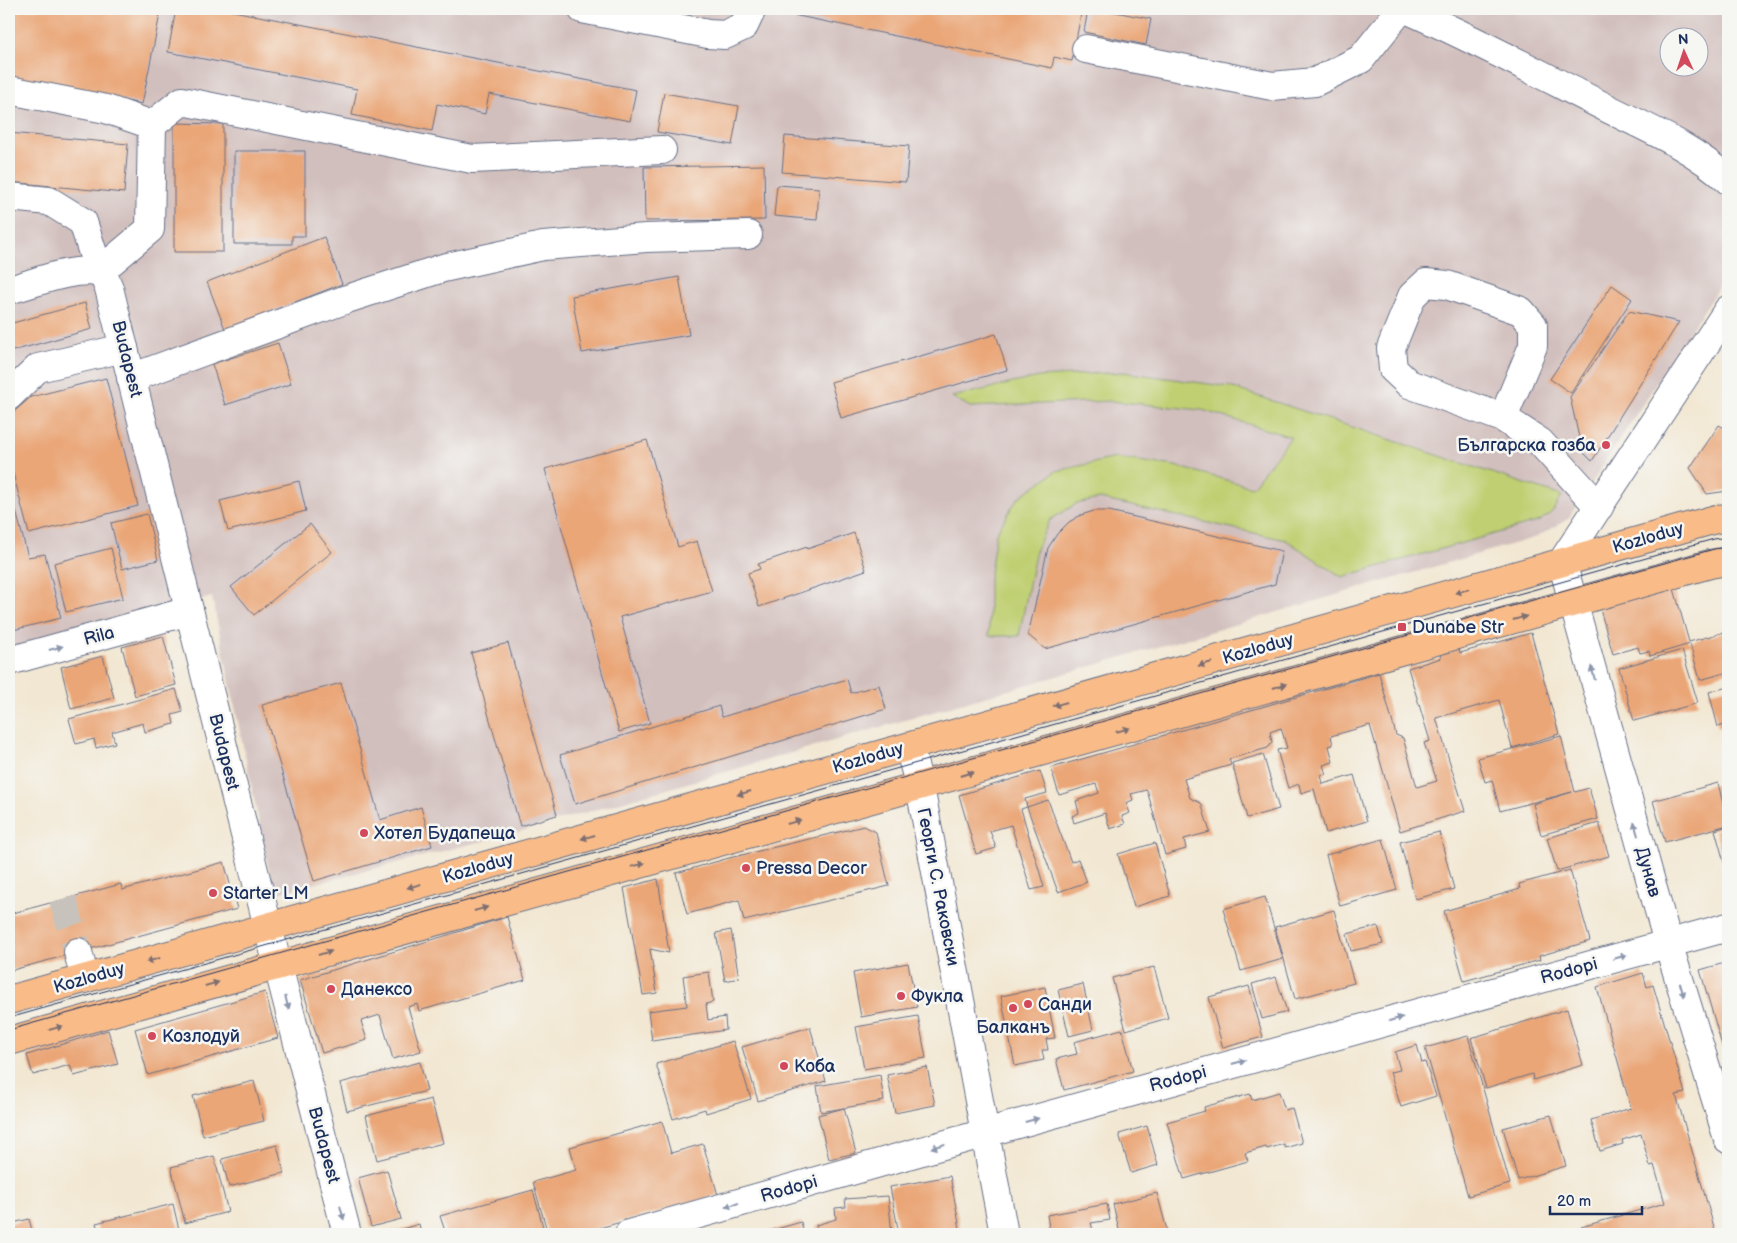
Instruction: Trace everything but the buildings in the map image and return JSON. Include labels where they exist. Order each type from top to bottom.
[{"type":"main road","name":"Kozloduy","points":[[9,1000],[1562,562],[1716,519],[1728,518]]},
{"type":"main road","points":[[9,1041],[1710,564],[1728,561]]},
{"type":"street","points":[[582,9],[708,34],[725,35],[744,26],[752,9]]},
{"type":"street","points":[[1086,50],[1272,86],[1316,82],[1361,59],[1400,9]]},
{"type":"street","points":[[1406,9],[1456,31],[1676,143],[1712,165],[1728,180]]},
{"type":"street","points":[[9,90],[106,109],[152,124]]},
{"type":"street","points":[[152,124],[182,102],[472,159],[662,150]]},
{"type":"street","points":[[9,290],[75,272],[100,272],[150,229],[152,124]]},
{"type":"street","name":"Budapest","points":[[9,197],[49,201],[83,222],[100,272],[106,279],[109,288],[268,927],[347,1234]]},
{"type":"street","points":[[131,378],[348,299],[443,268],[543,246],[646,238],[748,235]]},
{"type":"street","points":[[1503,418],[1533,346],[1533,325],[1521,311],[1447,285],[1426,283],[1412,296],[1391,348],[1393,369],[1409,384],[1503,418],[1540,442],[1599,507]]},
{"type":"street","points":[[1562,562],[1728,310]]},
{"type":"street","points":[[9,396],[38,368],[124,348]]},
{"type":"street","name":"Дунав","points":[[1562,562],[1668,944],[1728,1139]]},
{"type":"street","name":"Rila","points":[[9,661],[189,611]]},
{"type":"street","name":"Георги С. Раковски","points":[[909,746],[920,787],[1004,1234]]},
{"type":"street","name":"Rodopi","points":[[630,1234],[1728,926]]},
{"type":"street","points":[[78,952],[85,979]]},
{"type":"shaded area","points":[[9,9],[1728,9],[1728,273],[1568,519],[1537,537],[518,832],[274,894],[212,597],[9,651]]},
{"type":"green space","points":[[1124,372],[1230,387],[1562,496],[1552,512],[1540,521],[1342,577],[1286,540],[1100,499],[1076,504],[1050,520],[1036,549],[1019,636],[989,636],[989,579],[996,533],[1018,498],[1056,471],[1116,458],[1175,466],[1252,487],[1291,437],[1202,410],[1110,401],[970,407],[952,397],[1039,377]]},
{"type":"tunnel","points":[[63,899],[78,952]]},
{"type":"tram line","points":[[9,1018],[1714,539],[1728,537]]},
{"type":"tram line","points":[[9,1030],[1714,549],[1728,547]]},
{"type":"place","name":"Българска гозба","points":[[1606,445]]},
{"type":"place","name":"Dunabe Str","points":[[1402,627]]},
{"type":"place","name":"Хотел Будапеща","points":[[364,833]]},
{"type":"place","name":"Pressa Decor","points":[[746,868]]},
{"type":"place","name":"Starter LM","points":[[213,893]]},
{"type":"place","name":"Данексо","points":[[331,989]]},
{"type":"place","name":"Фукла","points":[[901,996]]},
{"type":"place","name":"Санди","points":[[1028,1004]]},
{"type":"place","name":"Балканъ","points":[[1013,1008]]},
{"type":"place","name":"Козлодуй","points":[[152,1036]]},
{"type":"place","name":"Коба","points":[[784,1066]]}]
